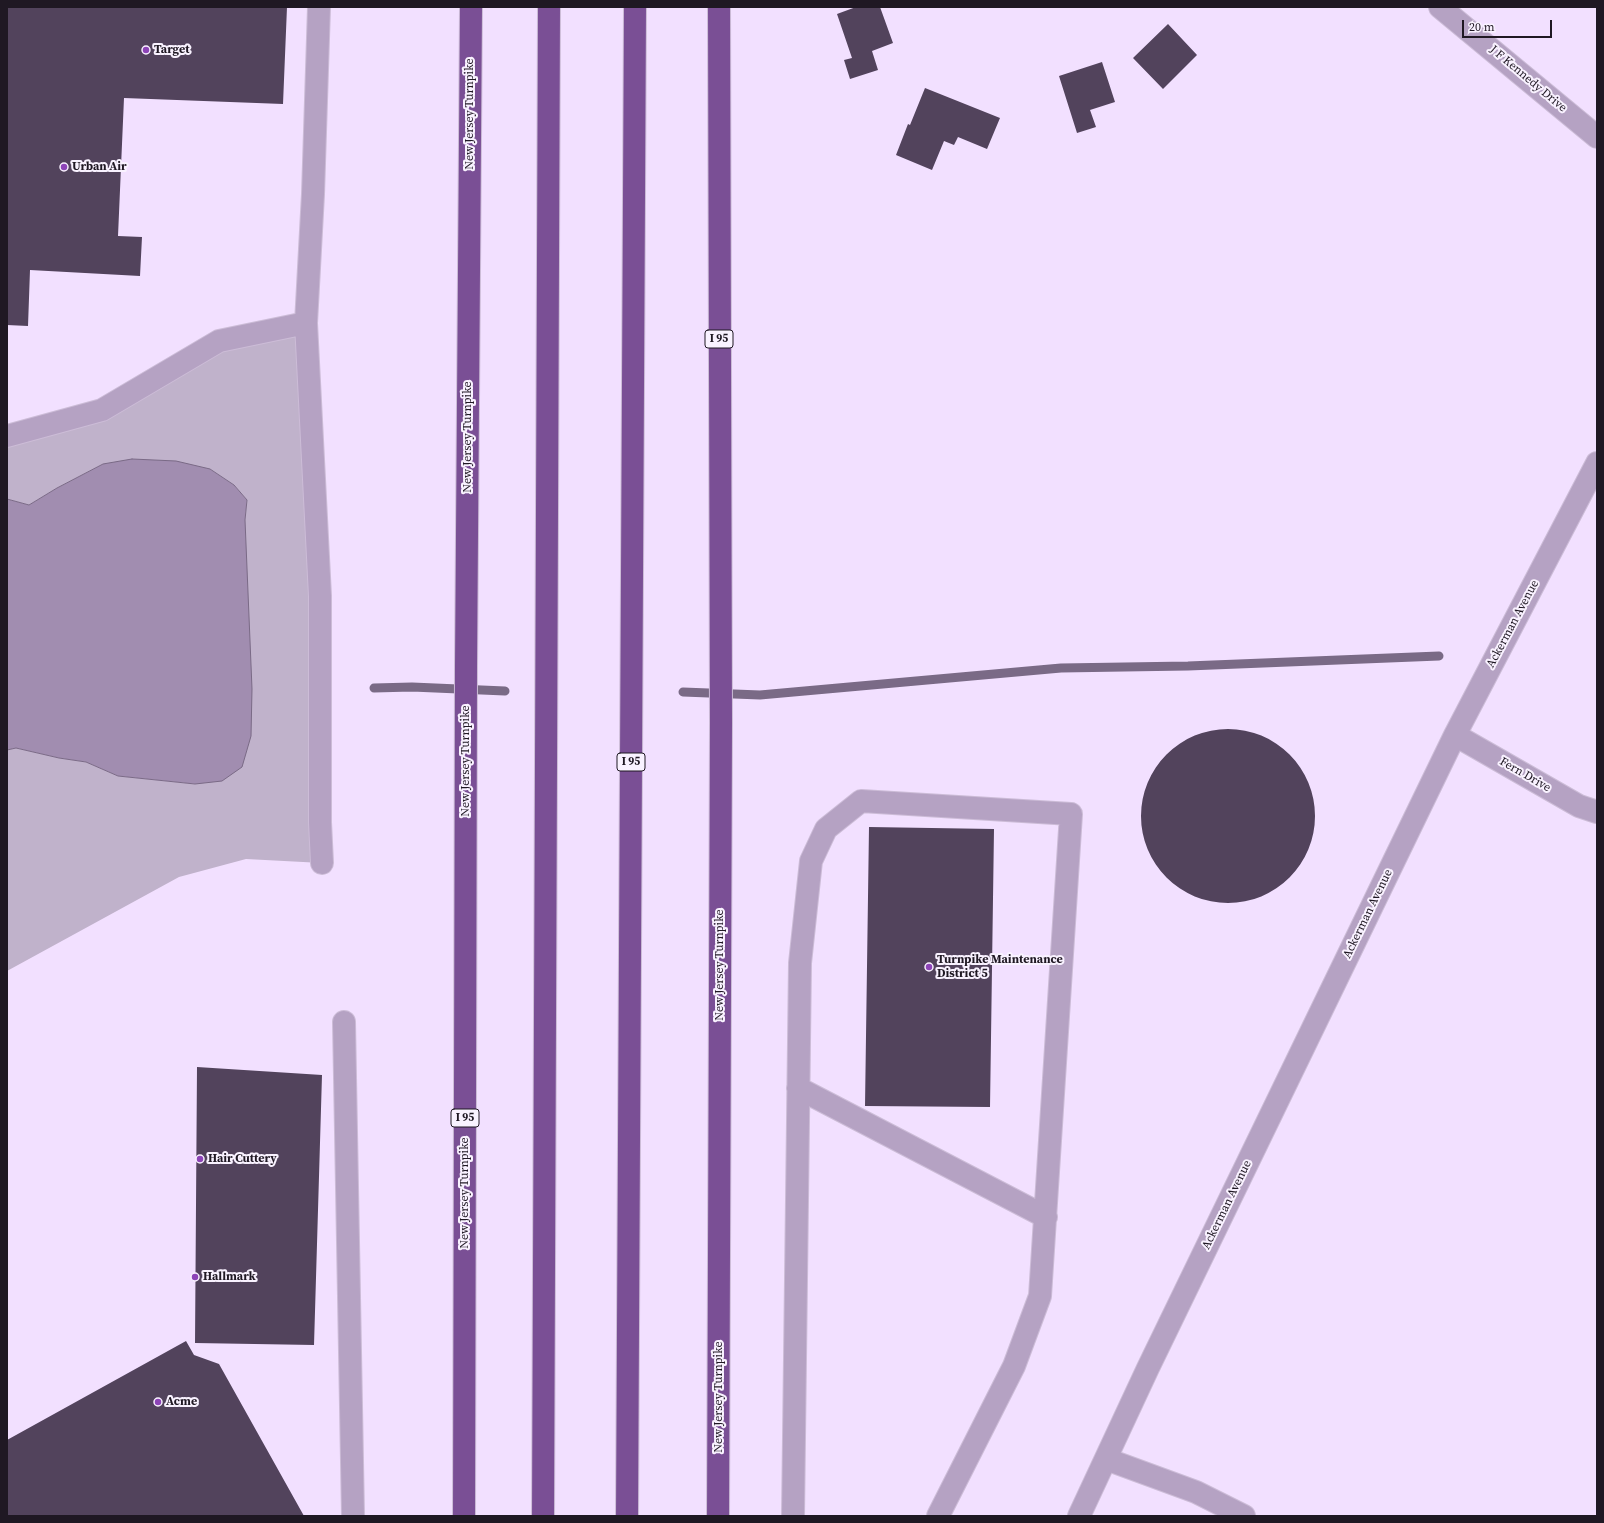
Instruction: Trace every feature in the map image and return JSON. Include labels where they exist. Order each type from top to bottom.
[{"type":"highway","name":"New Jersey Turnpike","points":[[464,1516],[466,666],[471,7]]},
{"type":"highway","points":[[543,1516],[549,7]]},
{"type":"highway","name":"I 95","points":[[627,1516],[635,7]]},
{"type":"highway","name":"New Jersey Turnpike","points":[[718,1516],[720,723],[719,7]]},
{"type":"street","points":[[319,7],[313,194],[306,323],[320,596],[320,822],[322,863]]},
{"type":"street","name":"J F Kennedy Drive","points":[[1440,7],[1597,137]]},
{"type":"street","points":[[7,436],[102,410],[219,341],[306,323]]},
{"type":"street","name":"Ackerman Avenue","points":[[1079,1516],[1148,1368],[1455,735],[1597,463]]},
{"type":"street","name":"Fern Drive","points":[[1455,735],[1579,806],[1597,812]]},
{"type":"street","points":[[793,1516],[800,963],[811,861],[826,829],[860,801],[1071,814],[1040,1296],[1014,1366],[938,1516]]},
{"type":"street","points":[[344,1022],[353,1516]]},
{"type":"street","points":[[798,1088],[1046,1217]]},
{"type":"street","points":[[1106,1459],[1196,1492],[1244,1516]]},
{"type":"shaded area","points":[[306,323],[322,863],[246,859],[179,877],[7,971],[7,750],[16,748],[59,758],[86,762],[118,776],[195,784],[245,520],[247,500],[234,485],[210,469],[103,464],[57,488],[29,505],[7,499],[7,436],[102,410],[219,341]]},
{"type":"shaded area","points":[[132,459],[176,461],[210,469],[234,485],[247,500],[245,520],[252,689],[251,736],[242,767],[222,781],[195,784],[118,776],[86,762],[59,758],[16,748],[7,750],[7,499],[29,505],[57,488],[103,464]]},
{"type":"building","points":[[7,7],[287,7],[283,104],[124,98],[118,236],[142,237],[140,276],[30,270],[28,326],[7,325]]},
{"type":"building","points":[[856,7],[880,7],[893,43],[872,51],[878,70],[850,79],[844,60],[852,58],[837,14]]},
{"type":"building","points":[[1168,24],[1197,55],[1163,89],[1133,58]]},
{"type":"building","points":[[1102,62],[1115,102],[1090,110],[1096,127],[1077,133],[1059,76]]},
{"type":"building","points":[[925,88],[1000,118],[987,149],[958,137],[954,145],[944,141],[932,170],[896,155],[908,124],[910,125]]},
{"type":"building","points":[[1228,729],[1245,731],[1269,739],[1283,749],[1295,761],[1305,775],[1311,791],[1315,816],[1313,833],[1305,857],[1295,871],[1283,883],[1269,893],[1253,899],[1228,903],[1211,901],[1187,893],[1173,883],[1161,871],[1151,857],[1145,841],[1141,816],[1143,799],[1151,775],[1161,761],[1173,749],[1187,739],[1203,733]]},
{"type":"building","name":"Turnpike Maintenance District 5","points":[[869,827],[994,829],[990,1107],[865,1106]]},
{"type":"building","points":[[197,1067],[322,1075],[314,1345],[195,1343]]},
{"type":"building","name":"Acme","points":[[186,1341],[194,1355],[219,1364],[304,1516],[7,1516],[7,1440]]},
{"type":"waterway","points":[[683,692],[760,695],[1061,668],[1188,666],[1439,656]]},
{"type":"waterway","points":[[374,688],[412,687],[505,691]]},
{"type":"place","name":"Target","points":[[146,50]]},
{"type":"place","name":"Urban Air","points":[[64,167]]},
{"type":"place","name":"Turnpike Maintenance District 5","points":[[929,967]]},
{"type":"place","name":"Hair Cuttery","points":[[200,1159]]},
{"type":"place","name":"Hallmark","points":[[195,1277]]},
{"type":"place","name":"Acme","points":[[158,1402]]}]
